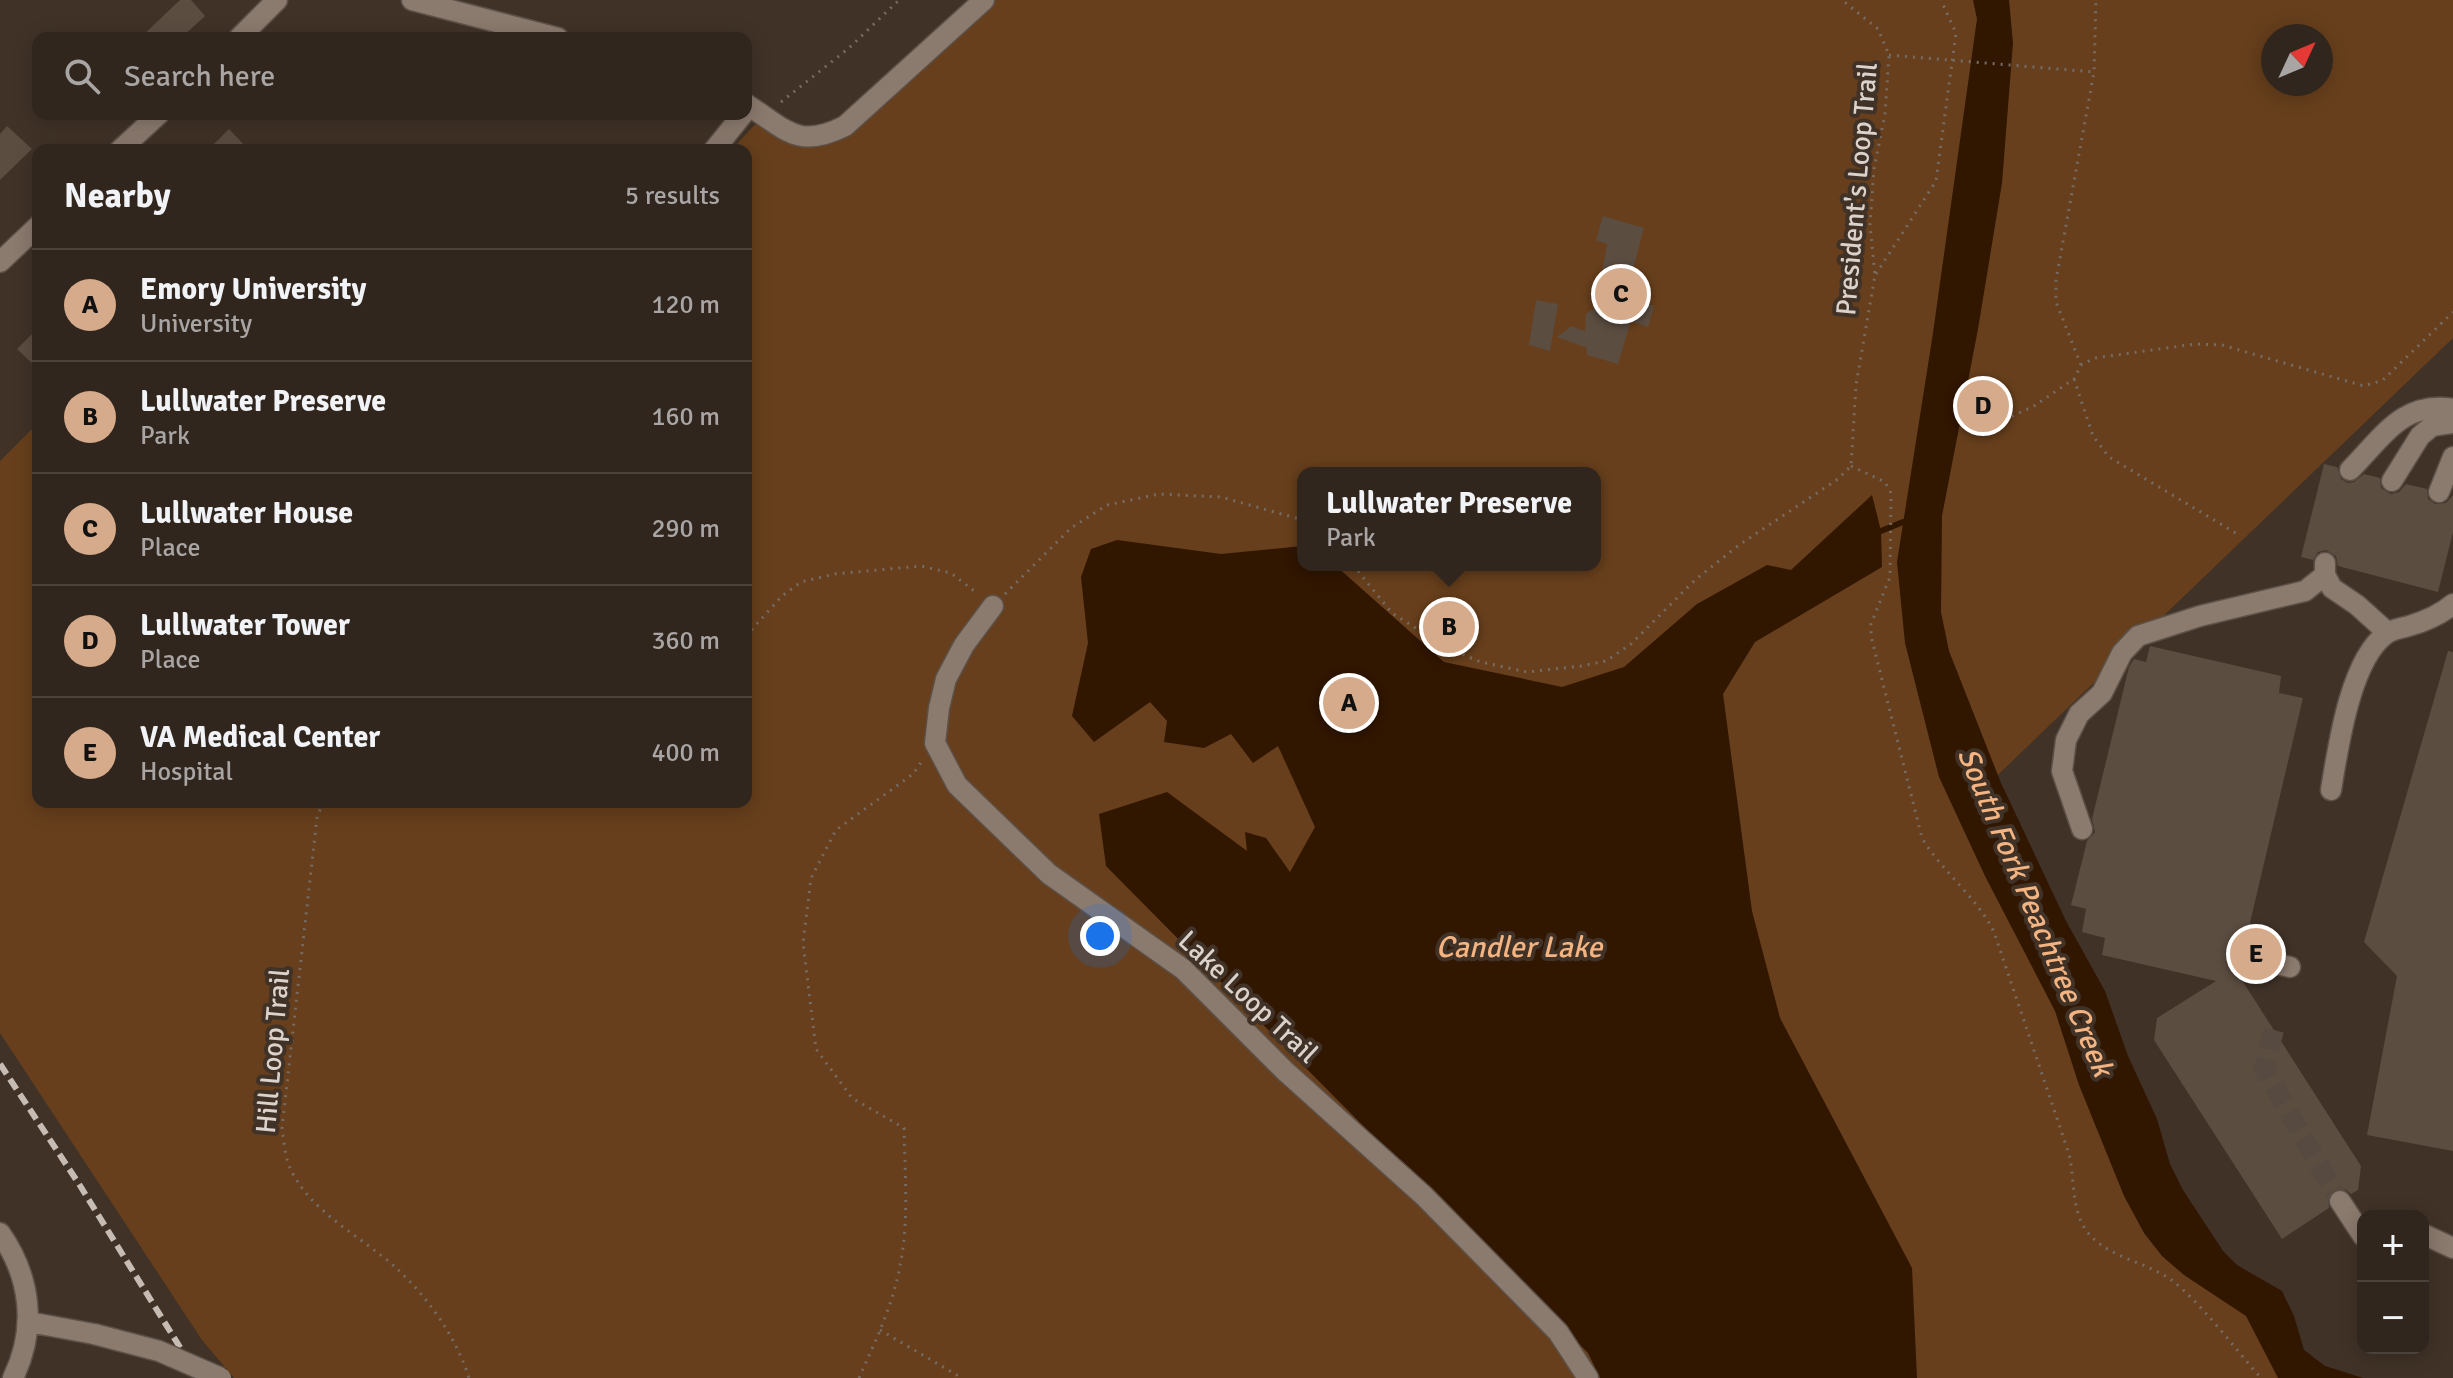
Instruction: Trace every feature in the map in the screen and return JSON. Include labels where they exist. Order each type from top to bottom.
[{"type":"street","points":[[245,32],[277,0]]},
{"type":"street","points":[[412,0],[535,32]]},
{"type":"street","points":[[752,112],[788,133],[803,138],[824,136],[845,126],[984,0]]},
{"type":"street","points":[[126,144],[152,120]]},
{"type":"street","points":[[719,144],[740,120]]},
{"type":"street","points":[[0,262],[32,232]]},
{"type":"street","points":[[2350,470],[2405,415],[2420,408],[2436,406],[2453,409]]},
{"type":"street","points":[[2392,481],[2420,436],[2432,426],[2453,423]]},
{"type":"street","points":[[2439,492],[2453,457]]},
{"type":"street","points":[[2082,829],[2062,771],[2066,740],[2079,714],[2102,693],[2122,653],[2138,636],[2200,616],[2305,591],[2325,569],[2332,588],[2387,632]]},
{"type":"street","points":[[2331,790],[2339,740],[2361,663],[2387,632],[2440,615],[2453,604]]},
{"type":"street","points":[[935,743],[946,679],[964,645],[993,606]]},
{"type":"street","name":"Lake Loop Trail","points":[[935,743],[957,785],[1049,874],[1183,969],[1285,1071],[1424,1196],[1558,1332],[1588,1378]]},
{"type":"street","points":[[2246,957],[2290,967]]},
{"type":"street","points":[[2340,1201],[2357,1227]]},
{"type":"street","points":[[0,1233],[24,1283],[29,1322],[25,1345],[13,1378]]},
{"type":"street","points":[[2429,1237],[2453,1248]]},
{"type":"street","points":[[29,1322],[94,1334],[159,1351],[221,1378]]},
{"type":"path","points":[[752,108],[849,48],[899,0]]},
{"type":"path","name":"President's Loop Trail","points":[[1842,0],[1878,29],[1889,55],[1885,114],[1874,169],[1870,225],[1875,275],[1856,385],[1851,466]]},
{"type":"path","points":[[1875,275],[1936,181],[1956,33],[1941,0]]},
{"type":"path","points":[[2081,365],[2056,302],[2056,280],[2094,72],[2096,0]]},
{"type":"path","points":[[1889,55],[2094,72]]},
{"type":"path","points":[[1974,426],[1991,426],[2034,406],[2074,379],[2081,365],[2095,358],[2195,344],[2222,345],[2364,386],[2383,380],[2453,312]]},
{"type":"path","points":[[2074,379],[2093,436],[2109,457],[2239,535]]},
{"type":"path","points":[[1358,571],[1392,613],[1447,648],[1481,662],[1527,672],[1581,666],[1606,661],[1631,644],[1695,580],[1739,545],[1838,479],[1851,466],[1885,482],[1891,493],[1890,577],[1871,624],[1871,636],[1922,838],[1931,853],[1983,910],[1994,932],[2069,1154],[2077,1216],[2087,1232],[2101,1245],[2154,1270],[2182,1290],[2261,1378]]},
{"type":"path","points":[[752,629],[782,596],[801,582],[835,574],[921,566],[951,573],[993,606],[1071,528],[1107,505],[1159,494],[1221,497],[1297,518]]},
{"type":"path","points":[[859,1378],[880,1330],[900,1267],[906,1207],[904,1128],[852,1098],[816,1049],[803,943],[811,878],[836,830],[913,774],[935,743]]},
{"type":"path","name":"Hill Loop Trail","points":[[321,808],[317,818],[283,1113],[282,1128],[289,1167],[301,1189],[328,1215],[396,1269],[425,1300],[459,1354],[469,1378]]},
{"type":"path","points":[[880,1330],[962,1378]]},
{"type":"shaded area","points":[[984,0],[2453,0],[2453,338],[1979,793],[2126,1122],[2312,1378],[234,1378],[202,1340],[0,1033],[0,461],[32,429],[32,808],[752,808],[752,144],[737,144],[764,115],[824,136]]},
{"type":"water","name":"South Fork Peachtree Creek","points":[[1973,0],[2009,0],[2013,43],[2002,183],[1942,516],[1941,612],[1949,651],[2001,783],[2066,921],[2105,991],[2128,1056],[2157,1119],[2170,1164],[2183,1190],[2223,1251],[2237,1265],[2282,1291],[2294,1316],[2304,1350],[2325,1366],[2363,1378],[2278,1378],[2246,1316],[2184,1275],[2162,1256],[2144,1233],[2124,1196],[2079,1085],[2055,1011],[1985,876],[1939,777],[1905,643],[1897,562],[1977,19]]},
{"type":"water","name":"Candler Lake","points":[[1872,495],[1881,531],[1882,567],[1755,642],[1723,694],[1752,911],[1780,1018],[1912,1268],[1917,1378],[1600,1378],[1588,1353],[1106,866],[1099,814],[1167,792],[1247,851],[1245,832],[1266,838],[1290,872],[1315,827],[1278,746],[1253,763],[1231,734],[1204,748],[1164,742],[1167,721],[1150,702],[1094,742],[1072,716],[1088,643],[1081,577],[1091,549],[1117,540],[1221,554],[1297,547],[1297,571],[1342,571],[1444,662],[1562,687],[1624,667],[1697,604],[1767,565],[1791,570]]},
{"type":"building","points":[[180,0],[191,0],[205,16],[188,32],[146,32]]},
{"type":"building","points":[[7,126],[32,149],[0,180],[0,134]]},
{"type":"building","points":[[229,129],[243,144],[214,144]]},
{"type":"building","points":[[1603,216],[1644,228],[1633,269],[1641,272],[1636,285],[1645,289],[1644,303],[1654,306],[1648,327],[1631,321],[1618,364],[1587,355],[1587,348],[1557,337],[1571,326],[1585,331],[1586,314],[1596,307],[1607,244],[1596,240]]},
{"type":"building","points":[[1536,300],[1558,304],[1550,351],[1529,345]]},
{"type":"building","points":[[32,334],[32,363],[17,349]]},
{"type":"building","points":[[2324,464],[2337,467],[2341,479],[2348,483],[2364,474],[2380,478],[2381,488],[2391,494],[2399,492],[2406,484],[2427,489],[2428,499],[2435,504],[2446,503],[2453,495],[2453,532],[2438,592],[2338,566],[2336,556],[2326,550],[2318,552],[2313,560],[2301,557]]},
{"type":"building","points":[[2150,646],[2281,676],[2279,693],[2303,698],[2245,944],[2236,949],[2233,960],[2239,968],[2238,974],[2361,1166],[2358,1190],[2351,1194],[2345,1189],[2334,1190],[2328,1196],[2329,1208],[2282,1239],[2154,1040],[2157,1018],[2216,981],[2102,955],[2105,938],[2082,932],[2086,909],[2071,905],[2087,841],[2095,832],[2092,819],[2129,667],[2134,659],[2146,662]]},
{"type":"building","points":[[2448,651],[2453,652],[2453,1151],[2367,1135],[2397,976],[2364,942]]},
{"type":"waterway","points":[[1881,531],[1903,522]]},
{"type":"tunnel","points":[[2274,1030],[2264,1069],[2340,1201]]},
{"type":"railway","points":[[0,1064],[79,1184],[199,1378]]},
{"type":"place","name":"Lullwater House","points":[[1621,294]]},
{"type":"place","name":"Lullwater Tower","points":[[1983,406]]},
{"type":"place","name":"Lullwater Preserve","points":[[1449,627]]},
{"type":"place","name":"Emory University","points":[[1349,703]]},
{"type":"place","name":"VA Medical Center","points":[[2256,954]]}]
